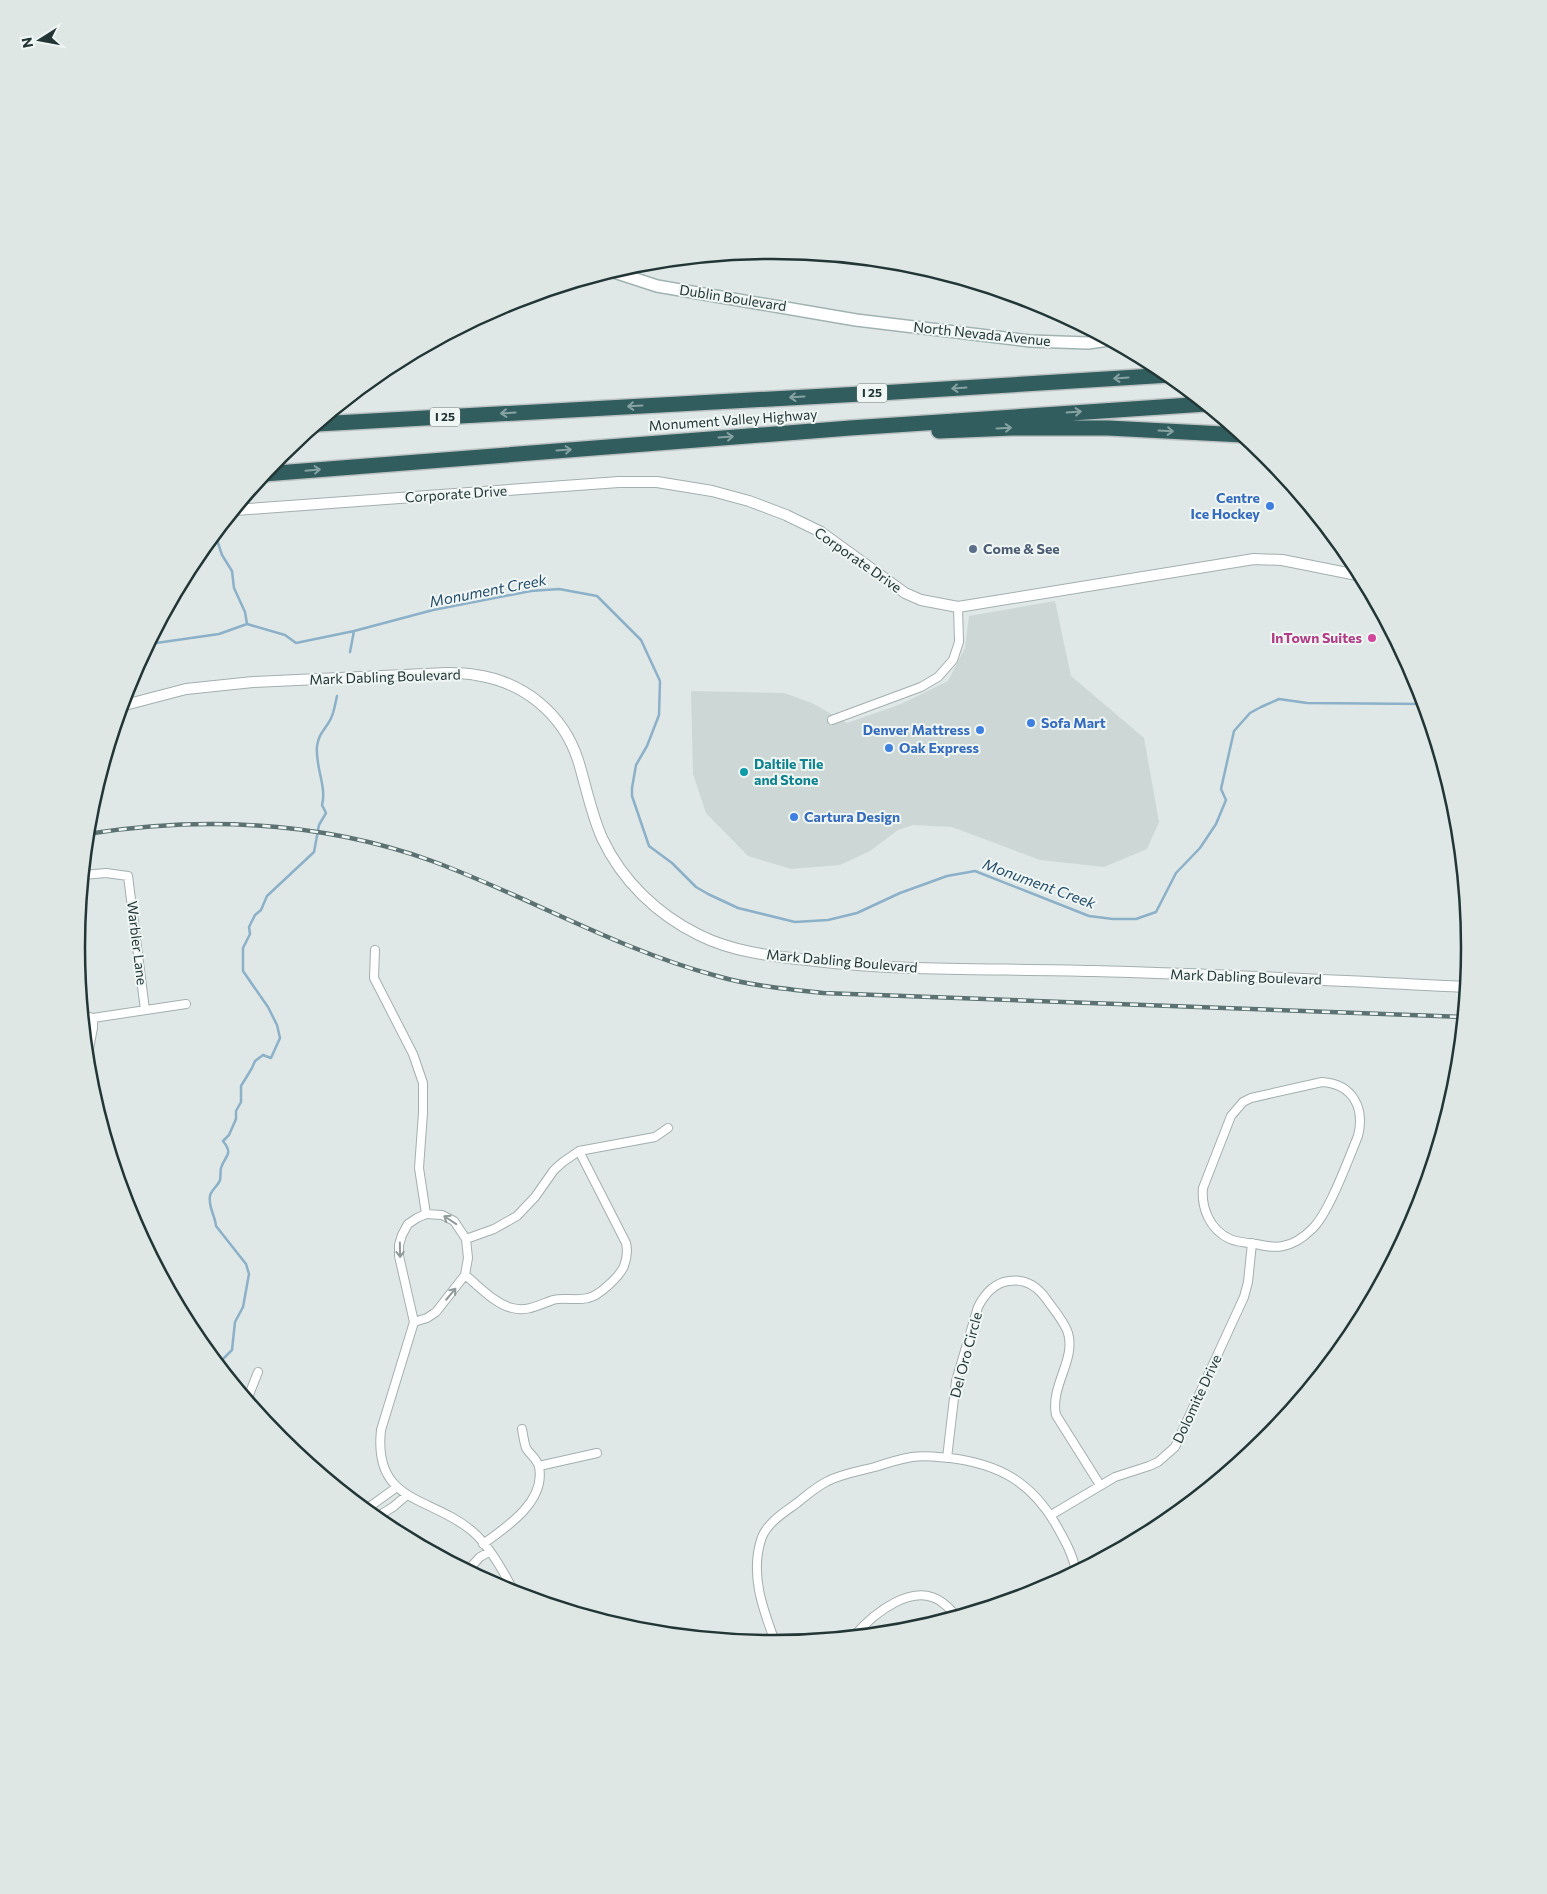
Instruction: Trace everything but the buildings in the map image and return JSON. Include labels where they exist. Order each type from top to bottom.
[{"type":"highway","name":"Monument Valley Highway","points":[[327,423],[1157,376]]},
{"type":"highway","name":"Monument Valley Highway","points":[[275,473],[850,428],[1197,405]]},
{"type":"highway","points":[[850,428],[890,433],[1012,428],[1108,428],[1233,434]]},
{"type":"main road","name":"Dublin Boulevard","points":[[624,275],[657,286],[856,320]]},
{"type":"main road","name":"North Nevada Avenue","points":[[856,320],[1030,341],[1088,343],[1100,341]]},
{"type":"street","name":"Corporate Drive","points":[[242,510],[619,482],[657,482],[712,491],[749,501],[786,515],[821,532],[904,593],[922,600],[958,607],[1254,559],[1282,560],[1352,574]]},
{"type":"street","points":[[832,720],[921,687],[938,678],[952,660],[959,642],[958,607]]},
{"type":"street","name":"Mark Dabling Boulevard","points":[[130,704],[186,689],[252,682],[447,673],[476,674],[512,684],[531,695],[544,706],[558,721],[570,740],[602,839],[612,857],[633,885],[656,907],[699,935],[739,949],[772,956],[873,967],[1092,971],[1461,987]]},
{"type":"street","name":"Warbler Lane","points":[[89,874],[106,873],[128,876],[145,1010]]},
{"type":"street","points":[[375,950],[374,978],[413,1054],[423,1083],[419,1168],[426,1214]]},
{"type":"street","points":[[89,1017],[93,1018],[186,1004]]},
{"type":"street","points":[[91,1038],[93,1018]]},
{"type":"street","points":[[1322,1082],[1332,1082],[1342,1087],[1356,1101],[1361,1124],[1358,1136],[1321,1218],[1313,1228],[1292,1243],[1273,1247],[1252,1243],[1231,1240],[1224,1236],[1208,1219],[1204,1208],[1203,1188],[1231,1116],[1243,1102],[1250,1098],[1322,1082]]},
{"type":"street","points":[[466,1239],[500,1226],[517,1216],[535,1197],[554,1170],[580,1151],[655,1137],[668,1128]]},
{"type":"street","points":[[465,1275],[500,1304],[519,1309],[533,1308],[561,1299],[579,1300],[593,1297],[620,1273],[627,1256],[626,1243],[580,1151]]},
{"type":"street","points":[[414,1322],[427,1318],[436,1312],[465,1275],[468,1258],[466,1239],[454,1222],[442,1215],[426,1214],[408,1224],[399,1245],[414,1322],[381,1430],[380,1447],[384,1468],[397,1487],[407,1495],[462,1523],[474,1532],[507,1582]]},
{"type":"street","name":"Dolomite Drive","points":[[1050,1515],[1119,1475],[1153,1464],[1175,1447],[1244,1298],[1248,1282],[1252,1243]]},
{"type":"street","name":"Del Oro Circle","points":[[947,1458],[956,1381],[978,1307],[983,1298],[999,1284],[1020,1280],[1030,1283],[1040,1290],[1064,1324],[1068,1333],[1068,1352],[1055,1395],[1054,1406],[1056,1415],[1100,1486]]},
{"type":"street","points":[[250,1393],[258,1372]]},
{"type":"street","points":[[483,1544],[515,1520],[532,1498],[539,1478],[539,1466],[526,1448],[522,1429]]},
{"type":"street","points":[[539,1466],[596,1453]]},
{"type":"street","points":[[773,1636],[762,1604],[757,1572],[761,1543],[763,1536],[770,1526],[811,1491],[829,1480],[914,1457],[947,1458],[975,1462],[1004,1473],[1020,1482],[1033,1493],[1050,1515],[1070,1551],[1074,1566]]},
{"type":"street","points":[[371,1505],[397,1487]]},
{"type":"street","points":[[382,1513],[407,1495]]},
{"type":"street","points":[[472,1565],[480,1557],[489,1552]]},
{"type":"street","points":[[860,1630],[876,1615],[904,1599],[914,1596],[936,1598],[953,1612]]},
{"type":"shaded area","points":[[1055,601],[1071,676],[1144,738],[1159,822],[1147,849],[1104,867],[1040,860],[952,827],[913,825],[898,830],[870,851],[840,865],[791,869],[748,856],[706,813],[693,774],[691,691],[784,693],[812,703],[847,723],[901,704],[948,681],[965,648],[969,616]]},
{"type":"waterway","points":[[217,541],[222,555],[232,571],[234,588],[245,612],[247,624]]},
{"type":"waterway","name":"Monument Creek","points":[[156,643],[219,634],[247,624],[285,635],[296,643],[354,631],[433,610],[531,591],[559,589],[597,596],[641,640],[660,681],[659,715],[647,746],[636,765],[632,788],[632,796],[649,846],[672,863],[696,887],[708,894],[738,908],[795,922],[828,920],[857,913],[900,893],[947,876],[975,871],[1089,916],[1136,919],[1156,912],[1176,873],[1200,848],[1216,824],[1226,800],[1221,789],[1234,731],[1250,713],[1279,699],[1307,703],[1417,704]]},
{"type":"waterway","points":[[350,652],[354,631]]},
{"type":"waterway","points":[[222,1360],[232,1350],[235,1322],[243,1307],[249,1274],[246,1264],[216,1226],[210,1204],[210,1196],[220,1180],[221,1168],[228,1155],[228,1149],[223,1141],[229,1135],[236,1119],[236,1111],[241,1102],[241,1086],[255,1061],[263,1055],[271,1058],[280,1038],[277,1025],[268,1007],[243,971],[243,948],[250,934],[249,927],[255,915],[261,910],[267,896],[314,852],[319,825],[326,813],[322,805],[323,791],[317,746],[320,736],[332,716],[337,696]]},
{"type":"railway","points":[[95,833],[131,828],[218,824],[304,830],[347,837],[432,861],[644,952],[730,979],[769,987],[823,993],[1458,1017]]},
{"type":"place","name":"Centre Ice Hockey","points":[[1270,506]]},
{"type":"place","name":"Come & See","points":[[973,549]]},
{"type":"place","name":"InTown Suites","points":[[1372,638]]},
{"type":"place","name":"Sofa Mart","points":[[1031,723]]},
{"type":"place","name":"Denver Mattress","points":[[980,730]]},
{"type":"place","name":"Oak Express","points":[[889,748]]},
{"type":"place","name":"Daltile Tile and Stone","points":[[744,772]]},
{"type":"place","name":"Cartura Design","points":[[794,817]]}]
